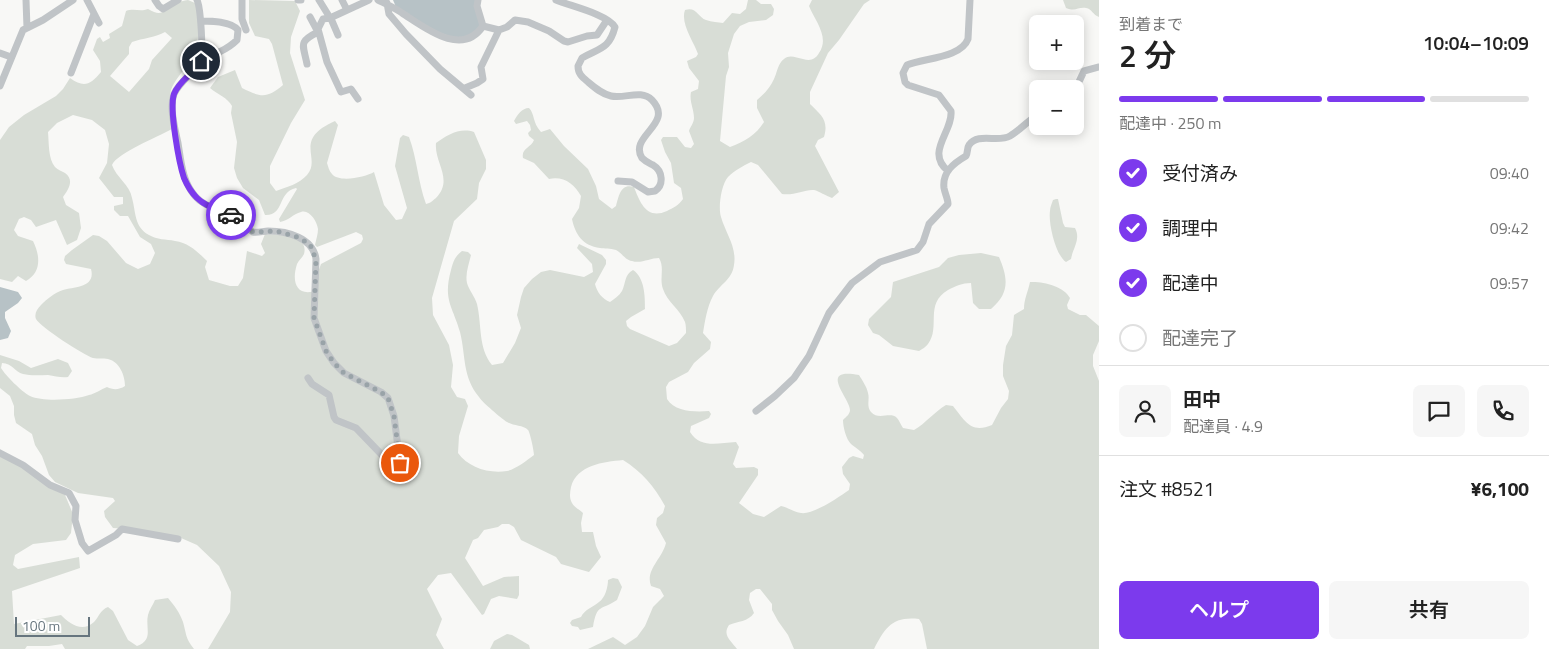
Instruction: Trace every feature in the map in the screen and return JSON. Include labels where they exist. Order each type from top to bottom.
[{"type":"street","points":[[26,0],[27,28]]},
{"type":"street","points":[[0,86],[23,30],[43,20],[73,0]]},
{"type":"street","points":[[155,0],[163,9],[178,0]]},
{"type":"street","points":[[196,0],[199,6],[201,21],[202,57],[200,64],[181,83],[173,97],[175,128],[187,185],[195,197],[206,206],[231,215],[253,232],[276,231],[297,237],[310,244],[316,260],[314,318],[326,351],[344,373],[381,392],[388,398],[394,416],[400,457],[398,464],[382,455],[356,428],[336,420],[329,395],[312,384],[308,378]]},
{"type":"street","points":[[238,34],[248,30],[242,19],[242,0]]},
{"type":"street","points":[[320,0],[338,36]]},
{"type":"street","points":[[342,0],[347,10]]},
{"type":"street","points":[[307,64],[303,46],[304,40],[318,32],[321,21],[369,0]]},
{"type":"street","points":[[378,0],[387,3],[432,33],[441,36],[468,40],[483,26]]},
{"type":"street","points":[[478,0],[483,26]]},
{"type":"street","points":[[556,0],[584,9],[607,20],[614,27],[608,41],[597,51],[582,58],[578,66],[579,73],[608,96],[621,97],[639,94],[645,96],[653,101],[658,112],[656,124],[641,141],[639,149],[642,158],[653,165],[659,172],[662,180],[661,186],[655,191],[648,192],[632,182],[618,181]]},
{"type":"street","points":[[948,171],[940,162],[939,149],[951,116],[948,106],[939,95],[908,85],[902,73],[907,65],[959,50],[966,44],[968,39],[970,0]]},
{"type":"street","points":[[90,1],[99,22]]},
{"type":"street","points":[[387,3],[389,14],[406,34],[440,69],[459,86],[465,88],[471,95]]},
{"type":"street","points":[[71,73],[94,14]]},
{"type":"street","points":[[310,16],[318,32],[327,62],[341,92],[351,89],[358,99]]},
{"type":"street","points":[[483,26],[499,30],[507,27],[515,20],[522,20],[549,31],[568,42],[597,35],[607,20]]},
{"type":"street","points":[[201,21],[213,21],[235,26],[238,30],[237,40],[232,45],[202,57]]},
{"type":"street","points":[[465,88],[483,78],[481,67],[499,30]]},
{"type":"street","points":[[0,53],[11,57]]},
{"type":"street","points":[[1079,80],[1084,72],[1094,67],[1099,67]]},
{"type":"street","points":[[756,411],[776,396],[794,378],[809,356],[829,313],[852,282],[880,262],[913,252],[920,246],[929,224],[948,204],[944,183],[948,171],[957,160],[966,156],[970,143],[977,139],[995,139],[1010,136],[1029,119]]},
{"type":"street","points":[[0,453],[23,465],[50,485],[69,493],[76,506],[75,520],[82,543],[88,551],[116,535],[122,529],[178,539]]},
{"type":"shaded area","points":[[188,0],[195,3],[199,19],[198,36],[191,59],[171,90],[172,129],[129,150],[115,160],[112,165],[131,193],[136,219],[144,232],[158,239],[180,242],[193,248],[207,261],[205,267],[209,280],[230,286],[238,286],[243,278],[247,251],[262,256],[265,253],[261,244],[265,234],[285,236],[299,240],[304,246],[304,254],[297,264],[295,271],[295,283],[301,290],[311,292],[318,290],[317,275],[321,264],[361,243],[363,239],[362,235],[356,232],[317,247],[315,245],[318,231],[317,226],[310,214],[301,212],[280,222],[279,219],[296,188],[286,194],[276,212],[265,215],[259,200],[243,188],[237,178],[234,168],[237,142],[231,113],[232,106],[225,98],[210,88],[218,77],[235,70],[242,88],[259,95],[272,93],[283,85],[272,44],[269,39],[255,36],[249,23],[249,0],[295,1],[300,11],[291,37],[290,53],[305,100],[291,123],[270,166],[270,183],[276,191],[297,183],[307,175],[311,169],[312,162],[311,142],[322,128],[335,121],[338,125],[327,163],[331,173],[335,177],[346,179],[365,176],[374,172],[384,205],[396,220],[402,219],[407,208],[395,166],[400,138],[403,135],[409,137],[426,204],[436,198],[443,184],[436,143],[459,131],[474,132],[486,160],[486,169],[479,183],[477,199],[454,221],[432,298],[433,315],[449,345],[453,365],[451,387],[457,397],[465,399],[468,406],[459,436],[458,453],[473,466],[500,472],[510,470],[534,455],[528,430],[504,420],[481,400],[467,374],[460,332],[448,296],[453,264],[456,257],[462,251],[468,252],[471,255],[467,283],[479,312],[484,351],[492,365],[503,363],[515,343],[521,328],[517,315],[521,297],[524,288],[532,279],[541,272],[550,270],[584,277],[593,272],[592,264],[577,248],[579,244],[602,255],[606,260],[606,264],[595,284],[600,295],[607,301],[610,302],[621,293],[630,272],[633,270],[640,278],[644,288],[645,309],[626,321],[630,329],[669,346],[677,343],[686,333],[683,317],[667,298],[663,289],[662,266],[659,258],[639,262],[632,261],[616,250],[594,247],[584,242],[575,230],[572,219],[579,208],[581,196],[568,182],[554,178],[549,179],[534,163],[523,158],[523,152],[534,140],[529,136],[528,133],[531,130],[527,121],[516,124],[514,121],[518,114],[524,109],[529,108],[541,132],[550,129],[564,146],[588,169],[596,186],[599,199],[612,209],[616,206],[623,188],[630,186],[634,187],[642,204],[649,212],[660,213],[667,211],[678,205],[683,199],[681,188],[674,183],[671,163],[661,140],[663,137],[677,137],[685,147],[691,148],[694,144],[689,131],[694,118],[691,92],[698,89],[699,81],[689,68],[687,61],[698,54],[684,21],[685,10],[692,9],[703,19],[723,23],[732,13],[740,14],[746,9],[748,0],[756,0],[761,4],[771,4],[774,9],[773,15],[766,20],[749,22],[740,26],[734,34],[728,53],[729,67],[726,76],[720,141],[730,147],[749,138],[764,122],[757,108],[757,100],[771,85],[782,61],[791,57],[810,60],[814,59],[819,53],[823,41],[818,23],[809,6],[812,0],[870,0],[864,4],[828,53],[810,92],[810,104],[818,111],[825,122],[824,137],[818,140],[815,146],[839,192],[832,198],[814,190],[782,194],[758,165],[751,162],[728,177],[722,191],[720,208],[721,217],[734,252],[733,270],[713,296],[708,309],[703,333],[711,342],[710,349],[694,363],[688,372],[669,382],[666,387],[667,399],[680,409],[709,411],[711,414],[709,418],[691,426],[690,432],[694,437],[699,441],[710,444],[736,442],[739,447],[733,464],[736,468],[754,467],[758,469],[758,475],[739,503],[753,514],[764,517],[781,506],[796,512],[806,513],[826,505],[849,490],[850,484],[843,474],[842,467],[849,458],[853,456],[863,459],[864,455],[851,444],[845,433],[843,420],[850,410],[839,385],[838,379],[840,375],[859,375],[867,391],[871,412],[877,416],[894,416],[903,428],[914,430],[946,405],[953,406],[965,421],[974,427],[979,428],[992,425],[1008,399],[1009,391],[1003,376],[1003,365],[1006,346],[1012,335],[1014,315],[1024,309],[1030,282],[1046,283],[1058,287],[1070,298],[1067,305],[1068,309],[1080,315],[1086,315],[1099,326],[1099,341],[1093,355],[1093,366],[1099,381],[1099,649],[927,649],[922,624],[919,619],[902,619],[886,629],[874,649],[794,649],[788,635],[772,610],[772,604],[760,589],[756,589],[750,593],[749,600],[754,613],[752,616],[746,620],[729,625],[726,632],[728,638],[737,649],[588,649],[613,637],[625,645],[637,637],[645,626],[653,607],[664,596],[660,589],[651,586],[650,575],[666,543],[656,525],[657,518],[663,513],[665,506],[647,480],[623,460],[607,462],[585,469],[574,480],[571,487],[571,501],[583,513],[582,532],[593,532],[601,557],[589,572],[561,564],[556,557],[521,540],[514,527],[509,524],[502,524],[498,527],[484,530],[478,538],[473,540],[465,558],[483,586],[504,577],[519,576],[519,595],[517,599],[499,596],[491,599],[482,615],[451,573],[438,575],[427,589],[442,619],[436,635],[444,649],[208,649],[230,612],[231,592],[219,566],[197,545],[181,538],[144,530],[113,528],[105,517],[104,511],[115,501],[113,498],[78,493],[55,482],[49,475],[32,434],[16,423],[14,406],[10,396],[0,388],[0,355],[19,361],[31,368],[58,359],[68,363],[72,371],[68,377],[63,377],[23,374],[8,364],[2,363],[1,368],[10,379],[26,394],[36,398],[59,400],[76,398],[107,387],[116,389],[125,386],[123,374],[116,363],[108,359],[93,358],[81,352],[45,328],[35,317],[38,308],[51,296],[63,290],[83,286],[90,280],[92,275],[91,269],[66,264],[64,260],[65,256],[93,235],[107,241],[126,263],[138,269],[150,264],[155,253],[151,244],[140,237],[128,216],[120,216],[114,210],[114,206],[123,204],[123,197],[114,197],[99,178],[107,163],[109,144],[105,130],[92,120],[73,115],[57,123],[48,132],[51,160],[56,168],[65,173],[70,179],[70,185],[63,197],[66,205],[79,213],[81,228],[77,240],[67,245],[56,220],[36,227],[31,220],[24,217],[19,219],[14,230],[18,236],[33,241],[38,257],[35,273],[26,281],[18,276],[12,282],[0,279],[0,140],[9,127],[24,115],[56,96],[70,78],[79,83],[87,84],[101,72],[100,61],[93,50],[97,39],[100,37],[103,42],[110,38],[109,34],[122,26],[126,11],[148,9],[160,13],[180,1]],"holes":[[[165,32],[172,38],[152,60],[149,69],[129,92],[110,76],[129,54],[129,47],[132,42],[157,36]]]},
{"type":"shaded area","points":[[393,0],[476,0],[480,26],[468,36],[460,38],[451,37],[431,28],[396,7]]},
{"type":"shaded area","points":[[1063,0],[1099,0],[1099,17],[1086,8],[1072,10],[1066,8]]},
{"type":"shaded area","points":[[1058,199],[1065,227],[1075,228],[1077,232],[1077,240],[1071,259],[1066,262],[1062,259],[1056,246],[1050,223],[1050,208],[1053,200]]},
{"type":"shaded area","points":[[981,253],[999,257],[1004,272],[1006,285],[1002,297],[991,309],[979,309],[973,303],[971,283],[965,284],[948,290],[941,296],[935,309],[932,337],[927,345],[919,351],[893,346],[879,335],[873,333],[868,325],[869,319],[891,297],[893,282],[939,267],[948,258]]},
{"type":"shaded area","points":[[0,287],[18,292],[22,298],[5,312],[5,318],[11,331],[8,338],[0,340]]},
{"type":"shaded area","points":[[0,455],[65,495],[73,514],[71,533],[66,540],[33,544],[15,555],[13,565],[18,569],[79,557],[80,568],[12,591],[14,624],[61,615],[76,626],[85,627],[94,622],[101,612],[108,607],[113,611],[128,640],[137,646],[147,637],[148,615],[155,600],[168,598],[180,615],[188,639],[194,649],[65,649],[62,644],[27,646],[25,649],[0,649]]},
{"type":"shaded area","points":[[618,579],[622,587],[617,600],[598,611],[593,627],[580,630],[578,627],[572,626],[570,623],[572,620],[581,617],[603,598],[608,580]]},
{"type":"shaded area","points":[[507,634],[529,645],[530,649],[490,649],[494,641]]},
{"type":"way so far","points":[[231,215],[253,232],[276,231],[305,240],[310,244],[316,260],[314,318],[326,351],[344,373],[381,392],[388,398],[393,410],[400,463]]},
{"type":"route","points":[[201,61],[181,83],[173,97],[175,128],[182,168],[187,185],[195,197],[206,206],[231,215]]}]
